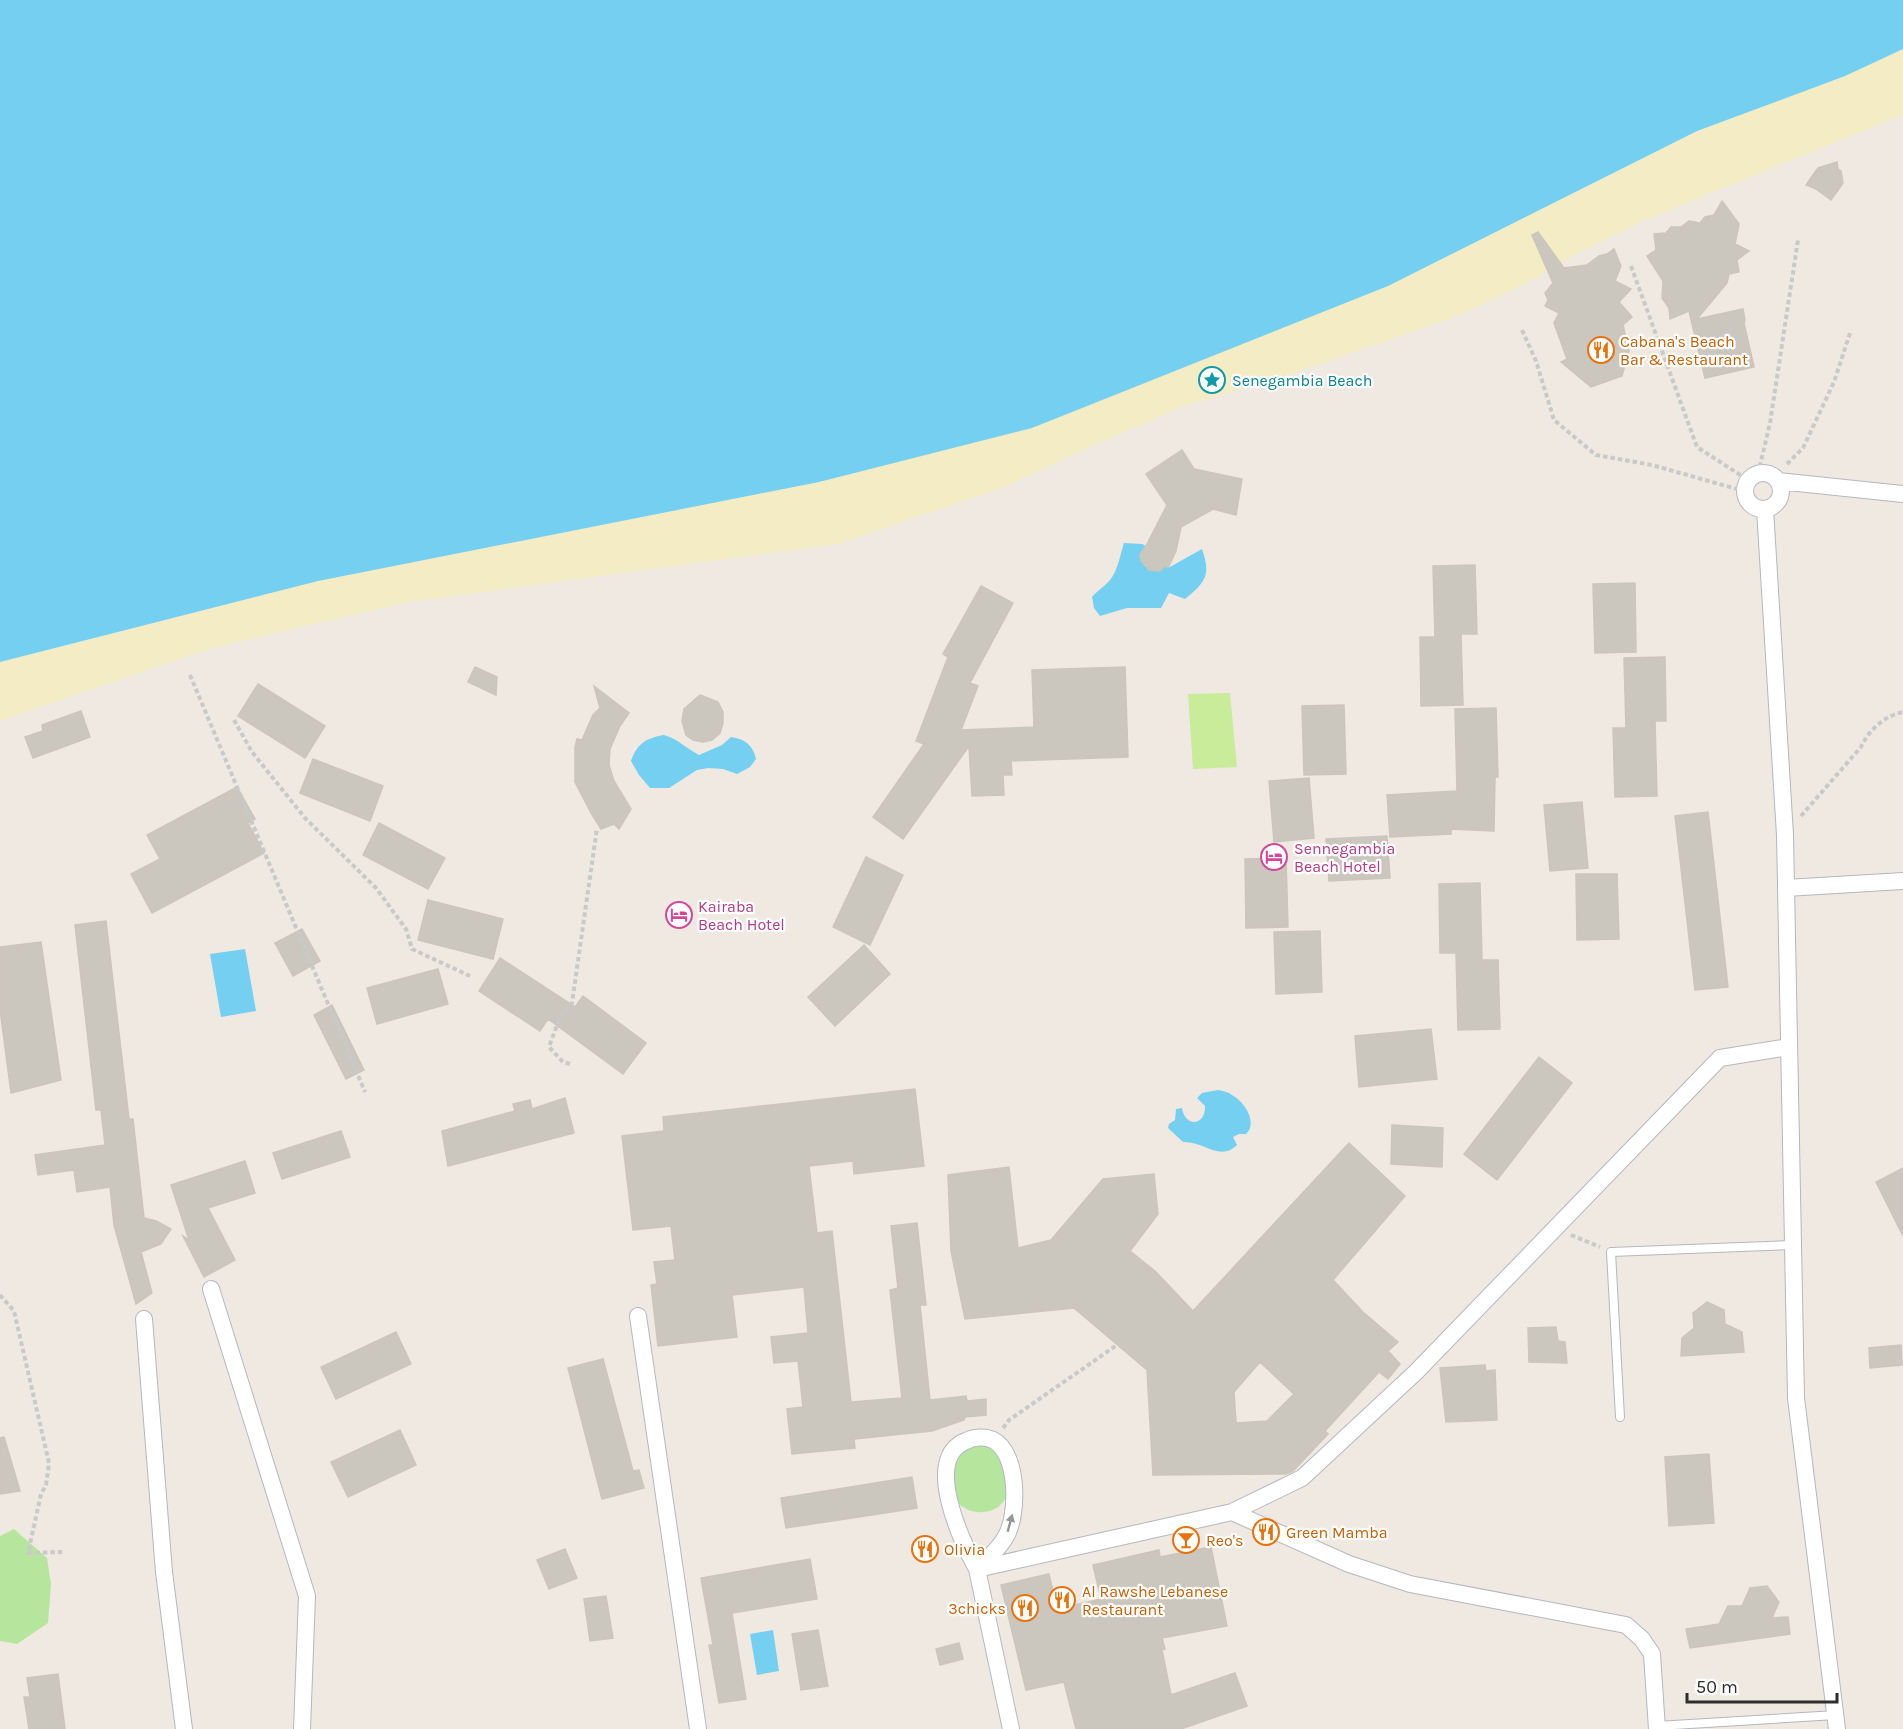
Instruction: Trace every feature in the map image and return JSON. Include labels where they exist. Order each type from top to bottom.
[{"type":"street","points":[[1760,481],[1903,494]]},
{"type":"street","points":[[1760,481],[1781,493],[1776,504],[1765,509],[1753,507],[1748,502],[1760,481]]},
{"type":"street","points":[[1765,509],[1785,835],[1796,1398],[1837,1722]]},
{"type":"street","points":[[1786,888],[1903,881]]},
{"type":"street","points":[[977,1569],[1232,1512],[1302,1478],[1416,1372],[1720,1058],[1789,1047]]},
{"type":"street","points":[[211,1289],[307,1596],[302,1729]]},
{"type":"street","points":[[638,1316],[698,1729]]},
{"type":"street","points":[[144,1319],[164,1572],[183,1729]]},
{"type":"street","points":[[977,1569],[993,1554],[1006,1536],[1012,1518],[1014,1480],[1010,1460],[1006,1453],[993,1440],[978,1438],[962,1442],[951,1454],[945,1470],[945,1481],[964,1547],[977,1569],[1011,1729]]},
{"type":"street","points":[[1232,1512],[1349,1564],[1410,1584],[1626,1625],[1642,1639],[1652,1654],[1657,1727]]},
{"type":"lane","points":[[1620,1417],[1611,1252],[1793,1245]]},
{"type":"lane","points":[[1657,1727],[1837,1722]]},
{"type":"path","points":[[1760,481],[1798,240]]},
{"type":"path","points":[[1631,266],[1697,447],[1760,481]]},
{"type":"path","points":[[1522,330],[1536,361],[1554,420],[1596,455],[1760,481],[1803,448],[1834,382],[1851,330]]},
{"type":"path","points":[[190,675],[365,1092]]},
{"type":"path","points":[[1785,835],[1861,747],[1866,736],[1887,716],[1903,712]]},
{"type":"path","points":[[234,720],[252,752],[305,818],[376,888],[406,929],[412,949],[470,976]]},
{"type":"path","points":[[570,1064],[563,1062],[549,1047],[558,1022],[572,1003],[597,828]]},
{"type":"path","points":[[1556,1228],[1611,1252]]},
{"type":"path","points":[[0,1295],[14,1311],[49,1463],[46,1485],[41,1494],[28,1553],[63,1552]]},
{"type":"path","points":[[993,1440],[1009,1420],[1117,1345]]},
{"type":"green space","points":[[1230,693],[1237,767],[1193,769],[1188,694]]},
{"type":"green space","points":[[978,1442],[1000,1450],[1009,1492],[998,1507],[987,1512],[975,1512],[964,1508],[954,1496],[953,1458]]},
{"type":"green space","points":[[14,1529],[47,1558],[51,1584],[48,1623],[17,1644],[0,1641],[0,1536]]},
{"type":"sand","name":"Senegambia Beach","points":[[1903,49],[1903,115],[1645,220],[1578,253],[1527,283],[1455,317],[1297,372],[1182,407],[1000,489],[838,544],[409,602],[212,648],[0,721],[0,662],[318,581],[819,482],[1697,131],[1845,76]]},
{"type":"water","points":[[0,0],[1903,0],[1903,49],[1845,76],[1697,131],[1388,286],[1032,428],[819,482],[318,581],[0,662]]},
{"type":"water","points":[[1124,543],[1146,546],[1141,554],[1141,561],[1149,570],[1160,571],[1165,566],[1168,568],[1202,549],[1206,565],[1205,577],[1198,588],[1185,599],[1169,593],[1161,608],[1127,608],[1100,616],[1094,608],[1092,597],[1113,576]]},
{"type":"water","points":[[664,735],[699,755],[722,745],[731,737],[736,738],[750,746],[756,759],[750,767],[737,774],[723,769],[708,768],[697,770],[669,788],[650,788],[631,761],[636,750],[643,743]]},
{"type":"water","points":[[245,949],[256,1011],[221,1017],[210,954]]},
{"type":"water","points":[[1218,1090],[1237,1098],[1250,1119],[1251,1124],[1246,1134],[1233,1137],[1237,1145],[1231,1150],[1218,1151],[1183,1142],[1168,1128],[1169,1124],[1175,1120],[1176,1109],[1182,1108],[1187,1119],[1199,1121],[1205,1106],[1197,1098],[1202,1093]]},
{"type":"water","points":[[773,1630],[779,1671],[757,1675],[750,1634]]},
{"type":"building","points":[[1837,162],[1843,183],[1831,200],[1806,185],[1818,168]]},
{"type":"building","points":[[1722,201],[1739,224],[1735,244],[1749,251],[1737,260],[1739,272],[1729,274],[1727,283],[1697,319],[1743,309],[1754,367],[1705,378],[1689,311],[1670,319],[1669,308],[1662,298],[1663,281],[1647,256],[1656,250],[1654,234],[1666,233],[1671,227],[1681,227],[1689,221],[1700,223],[1705,217],[1714,215]]},
{"type":"building","points":[[1538,232],[1564,268],[1587,265],[1614,249],[1621,266],[1615,281],[1631,289],[1619,302],[1632,317],[1623,325],[1629,351],[1622,376],[1591,387],[1561,362],[1567,359],[1554,323],[1559,313],[1545,306],[1548,300],[1545,293],[1553,283],[1532,235]]},
{"type":"building","points":[[1182,450],[1194,469],[1242,479],[1236,515],[1213,509],[1181,527],[1176,551],[1168,568],[1165,566],[1160,571],[1149,570],[1141,561],[1140,554],[1167,505],[1146,474]]},
{"type":"building","points":[[1475,565],[1477,634],[1461,634],[1463,705],[1421,706],[1420,637],[1435,637],[1433,566]]},
{"type":"building","points":[[1635,583],[1636,652],[1595,653],[1593,584]]},
{"type":"building","points":[[981,586],[1013,603],[970,683],[978,686],[961,730],[1034,727],[1032,670],[1125,667],[1128,757],[1011,761],[1012,775],[1003,775],[1004,795],[972,796],[969,746],[903,839],[873,817],[924,744],[916,741],[948,657],[943,654]]},
{"type":"building","points":[[1665,657],[1666,721],[1655,721],[1657,796],[1615,797],[1613,728],[1626,728],[1624,658]]},
{"type":"building","points":[[475,667],[497,677],[496,695],[468,682]]},
{"type":"building","points":[[258,684],[325,726],[305,758],[238,716]]},
{"type":"building","points":[[594,686],[629,713],[620,726],[610,749],[609,765],[614,781],[631,809],[619,829],[614,824],[601,829],[575,782],[577,739],[582,740],[593,715],[600,708]]},
{"type":"building","points":[[700,695],[718,702],[723,712],[720,733],[712,740],[703,742],[693,740],[686,735],[682,721],[684,709]]},
{"type":"building","points":[[1344,705],[1346,774],[1304,775],[1302,706]]},
{"type":"building","points":[[1496,708],[1498,777],[1495,777],[1494,831],[1451,829],[1451,834],[1390,837],[1387,795],[1457,791],[1455,709]]},
{"type":"building","points":[[81,711],[90,737],[33,758],[25,737],[43,731],[42,725]]},
{"type":"building","points":[[313,759],[383,786],[370,821],[300,793]]},
{"type":"building","points":[[1309,778],[1314,838],[1274,842],[1269,781]]},
{"type":"building","points":[[237,787],[255,819],[248,823],[264,853],[152,913],[131,874],[160,859],[147,835]]},
{"type":"building","points":[[1582,802],[1588,868],[1550,871],[1544,805]]},
{"type":"building","points":[[1708,812],[1728,987],[1695,990],[1675,816]]},
{"type":"building","points":[[379,823],[445,858],[428,889],[363,855]]},
{"type":"building","points":[[1387,836],[1390,878],[1329,881],[1326,839]]},
{"type":"building","points":[[866,857],[903,875],[870,945],[833,927]]},
{"type":"building","points":[[1286,858],[1288,927],[1246,928],[1245,859]]},
{"type":"building","points":[[1576,874],[1617,874],[1619,939],[1577,940]]},
{"type":"building","points":[[1480,883],[1482,960],[1498,960],[1500,1029],[1458,1030],[1456,953],[1440,953],[1439,884]]},
{"type":"building","points":[[428,900],[503,919],[493,959],[418,940]]},
{"type":"building","points":[[106,921],[129,1119],[133,1119],[144,1218],[171,1229],[161,1244],[141,1252],[152,1293],[136,1304],[114,1225],[110,1187],[77,1192],[74,1170],[38,1175],[35,1155],[105,1145],[101,1110],[96,1110],[75,925]]},
{"type":"building","points":[[302,929],[320,961],[293,976],[275,943]]},
{"type":"building","points":[[1320,931],[1322,992],[1276,994],[1274,932]]},
{"type":"building","points":[[41,942],[61,1080],[11,1093],[0,1009],[0,947]]},
{"type":"building","points":[[864,945],[890,974],[835,1026],[808,997]]},
{"type":"building","points":[[500,958],[575,1007],[583,996],[646,1043],[623,1074],[548,1019],[540,1031],[479,991]]},
{"type":"building","points":[[438,969],[448,1004],[377,1024],[367,988]]},
{"type":"building","points":[[332,1005],[364,1070],[346,1079],[314,1015]]},
{"type":"building","points":[[1431,1029],[1437,1079],[1359,1087],[1355,1036]]},
{"type":"building","points":[[1539,1057],[1572,1083],[1497,1180],[1464,1154]]},
{"type":"building","points":[[915,1089],[924,1166],[854,1174],[853,1161],[809,1166],[817,1233],[832,1231],[851,1402],[902,1398],[890,1290],[898,1288],[891,1226],[917,1223],[926,1305],[920,1305],[930,1400],[966,1396],[967,1401],[986,1399],[986,1415],[965,1417],[964,1420],[932,1431],[854,1439],[855,1448],[792,1454],[787,1409],[803,1407],[798,1361],[774,1363],[771,1337],[808,1333],[804,1287],[732,1295],[737,1337],[658,1346],[651,1285],[657,1284],[654,1262],[675,1260],[671,1226],[633,1230],[622,1136],[664,1131],[663,1117]]},
{"type":"building","points":[[565,1098],[574,1133],[448,1166],[442,1131],[515,1111],[513,1104],[530,1100],[532,1109]]},
{"type":"building","points":[[1392,1125],[1443,1128],[1442,1167],[1391,1164]]},
{"type":"building","points":[[341,1131],[350,1157],[282,1179],[273,1153]]},
{"type":"building","points":[[1349,1143],[1405,1196],[1333,1280],[1363,1312],[1398,1342],[1388,1351],[1400,1364],[1388,1379],[1379,1372],[1325,1431],[1328,1434],[1293,1471],[1286,1474],[1153,1475],[1147,1370],[1074,1308],[965,1319],[951,1251],[948,1175],[1009,1167],[1018,1248],[1051,1240],[1103,1179],[1154,1174],[1158,1214],[1130,1251],[1155,1271],[1193,1311]],"holes":[[[1260,1362],[1294,1394],[1267,1421],[1236,1423],[1234,1392]]]},
{"type":"building","points":[[245,1161],[255,1193],[208,1208],[235,1260],[204,1277],[183,1236],[189,1240],[171,1185]]},
{"type":"building","points":[[1903,1168],[1903,1236],[1876,1182]]},
{"type":"building","points":[[1707,1302],[1724,1310],[1725,1324],[1742,1332],[1744,1352],[1681,1356],[1682,1338],[1694,1328],[1693,1313]]},
{"type":"building","points":[[1556,1327],[1558,1341],[1565,1342],[1567,1363],[1529,1362],[1528,1328]]},
{"type":"building","points":[[396,1332],[411,1364],[336,1399],[321,1367]]},
{"type":"building","points":[[1901,1345],[1902,1365],[1870,1368],[1869,1348]]},
{"type":"building","points":[[603,1359],[633,1471],[639,1470],[644,1488],[602,1499],[568,1368]]},
{"type":"building","points":[[1485,1365],[1486,1371],[1495,1370],[1497,1420],[1446,1422],[1440,1368]]},
{"type":"building","points":[[400,1430],[416,1465],[348,1497],[331,1462]]},
{"type":"building","points":[[4,1437],[20,1491],[0,1494],[0,1438]]},
{"type":"building","points":[[1709,1454],[1714,1523],[1669,1526],[1665,1457]]},
{"type":"building","points":[[912,1477],[917,1508],[786,1528],[781,1498]]},
{"type":"building","points":[[1211,1547],[1227,1626],[1162,1638],[1165,1649],[1162,1650],[1171,1695],[1235,1673],[1247,1706],[1181,1729],[1076,1729],[1064,1682],[1026,1690],[1001,1585],[1049,1574],[1057,1609],[1101,1599],[1093,1565],[1159,1550],[1160,1557]]},
{"type":"building","points":[[565,1549],[577,1578],[549,1589],[537,1560]]},
{"type":"building","points":[[810,1559],[817,1599],[732,1613],[746,1699],[719,1703],[709,1645],[713,1645],[701,1578]]},
{"type":"building","points":[[1767,1586],[1779,1602],[1772,1618],[1788,1617],[1790,1634],[1690,1648],[1686,1629],[1719,1624],[1728,1606],[1742,1606],[1750,1588]]},
{"type":"building","points":[[606,1596],[613,1638],[590,1641],[584,1599]]},
{"type":"building","points":[[818,1630],[828,1686],[801,1690],[792,1634]]},
{"type":"building","points":[[959,1643],[963,1659],[940,1665],[936,1649]]},
{"type":"building","points":[[58,1674],[65,1729],[29,1729],[24,1697],[30,1697],[27,1678]]},
{"type":"place","name":"Cabana's Beach Bar & Restaurant","points":[[1601,350]]},
{"type":"place","name":"Senegambia Beach","points":[[1212,380]]},
{"type":"place","name":"Sennegambia Beach Hotel","points":[[1274,857]]},
{"type":"place","name":"Kairaba Beach Hotel","points":[[679,915]]},
{"type":"place","name":"Green Mamba","points":[[1266,1532]]},
{"type":"place","name":"Reo's","points":[[1186,1540]]},
{"type":"place","name":"Olivia","points":[[925,1549]]},
{"type":"place","name":"Al Rawshe Lebanese Restaurant","points":[[1062,1600]]},
{"type":"place","name":"3chicks","points":[[1025,1608]]}]
